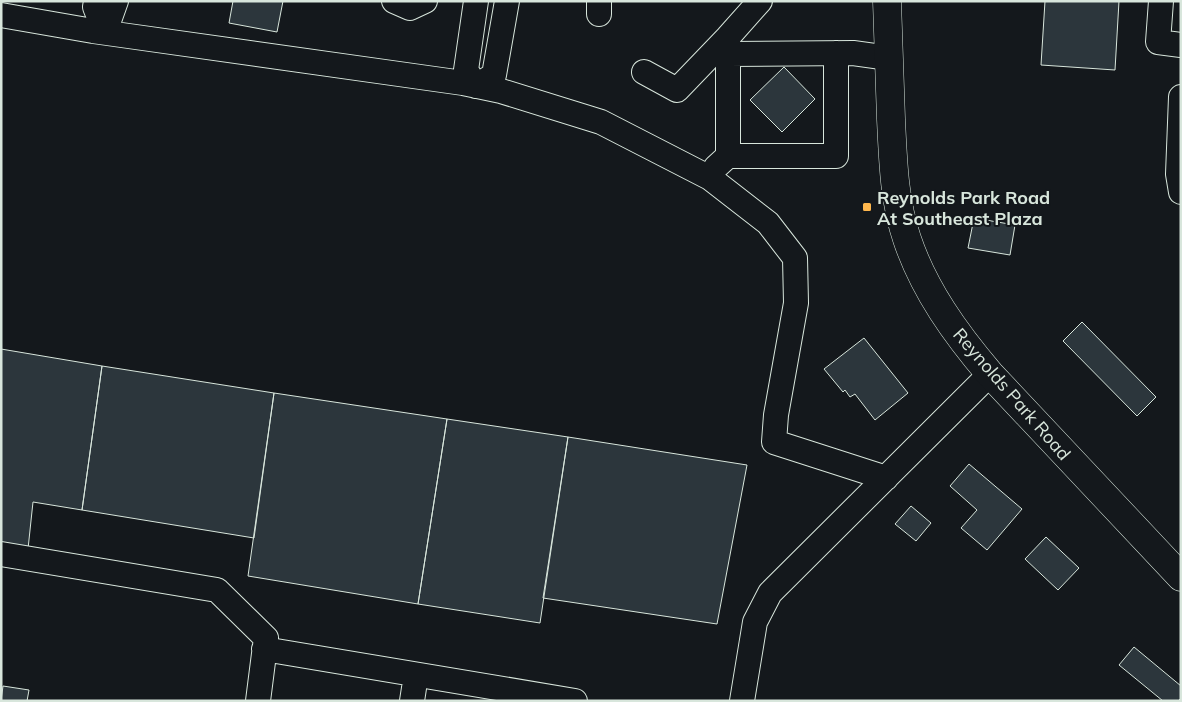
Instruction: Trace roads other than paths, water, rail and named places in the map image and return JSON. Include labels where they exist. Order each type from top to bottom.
[{"type":"main road","name":"Reynolds Park Road","points":[[887,1],[894,173],[899,212],[907,240],[923,276],[942,311],[964,344],[1181,577]]},
{"type":"lane","points":[[96,1],[95,7],[106,32]]},
{"type":"lane","points":[[106,32],[116,1]]},
{"type":"lane","points":[[394,1],[410,8],[425,1]]},
{"type":"lane","points":[[476,1],[466,70],[476,86]]},
{"type":"lane","points":[[476,86],[494,75],[507,1]]},
{"type":"lane","points":[[644,72],[677,90],[729,45],[760,1]]},
{"type":"lane","points":[[1161,1],[1158,42],[1181,45]]},
{"type":"lane","points":[[1,15],[501,91],[601,122],[707,176],[768,223],[795,258],[796,303],[776,415],[774,442],[886,478]]},
{"type":"lane","points":[[729,45],[836,54],[853,53],[889,58]]},
{"type":"lane","points":[[728,156],[729,45]]},
{"type":"lane","points":[[707,176],[728,156],[836,156],[836,54]]},
{"type":"lane","points":[[1181,97],[1178,174],[1181,192]]},
{"type":"lane","points":[[742,701],[755,622],[770,593],[990,374]]},
{"type":"lane","points":[[1,554],[217,590],[266,638],[258,701]]},
{"type":"lane","points":[[264,650],[575,701]]},
{"type":"lane","points":[[412,701],[416,675]]},
{"type":"place","name":"Reynolds Park Road At Southeast Plaza","points":[[867,207]]}]
